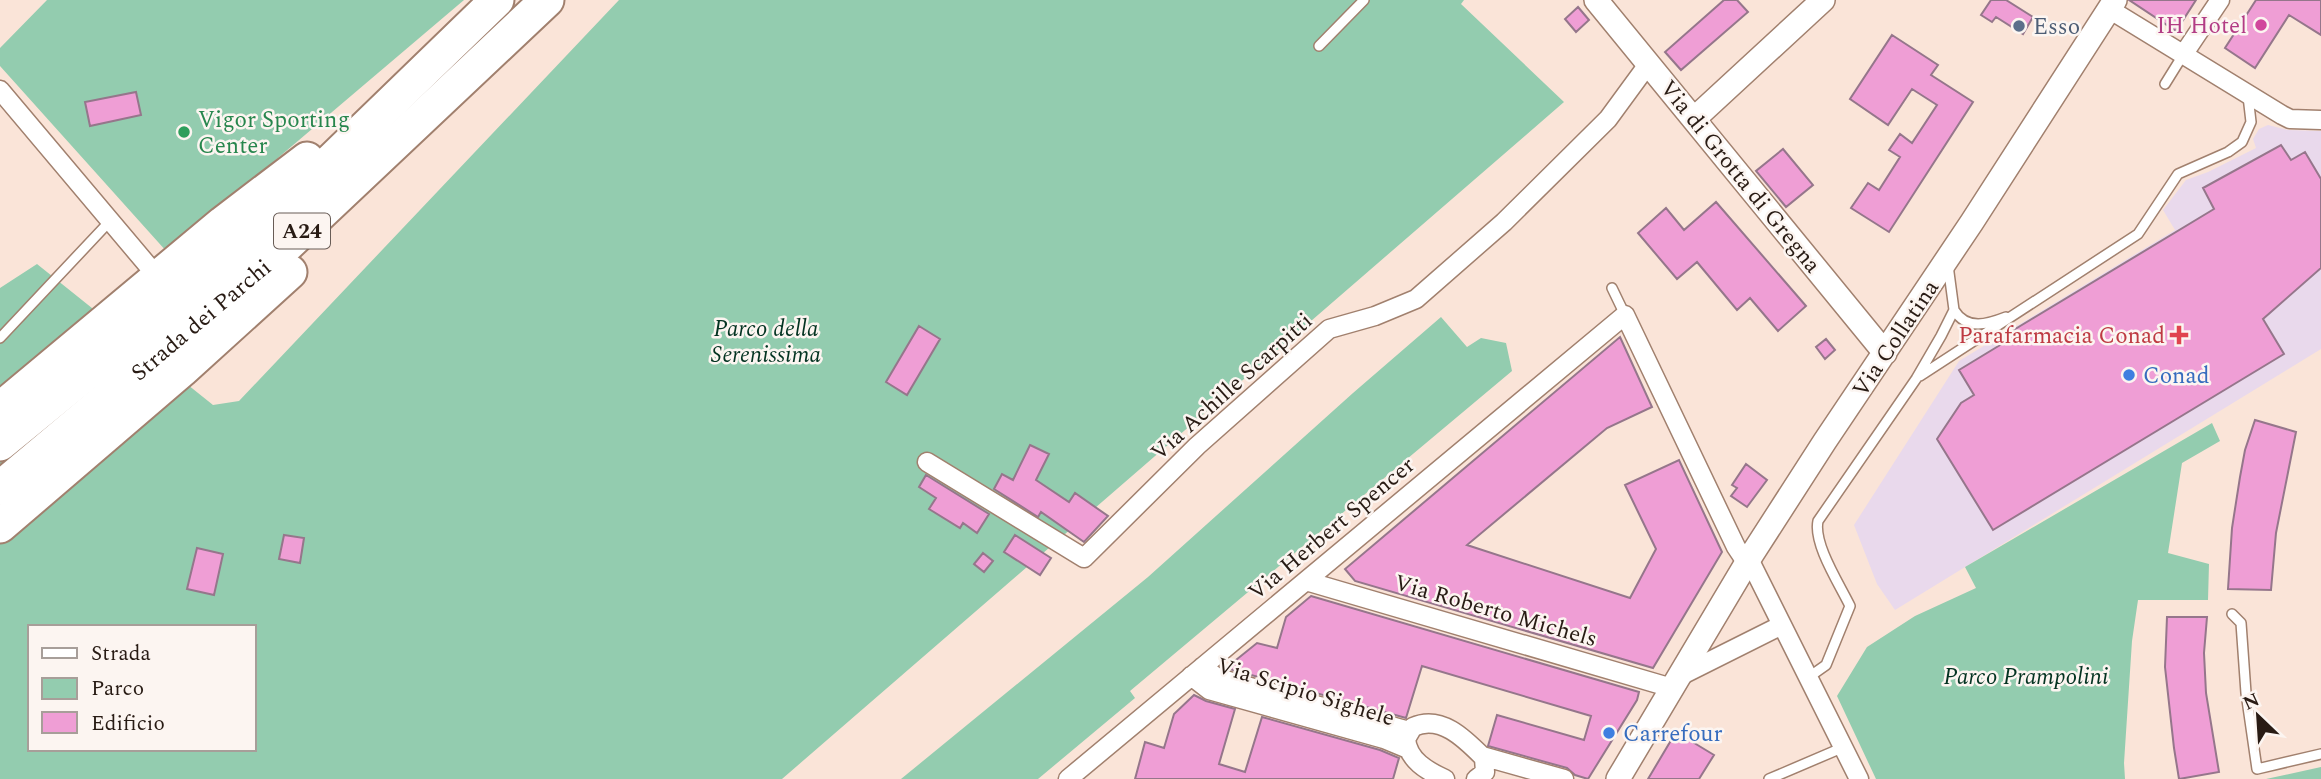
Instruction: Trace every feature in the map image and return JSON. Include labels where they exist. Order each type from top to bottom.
[{"type":"highway","points":[[0,444],[13,416],[223,223],[436,59],[497,0]]},
{"type":"highway","name":"Strada dei Parchi","points":[[0,488],[269,262],[547,0]]},
{"type":"highway","points":[[0,526],[182,370],[282,279],[376,187],[510,36]]},
{"type":"street","name":"Via di Grotta di Gregna","points":[[1596,0],[1885,353]]},
{"type":"street","points":[[1693,119],[1823,0]]},
{"type":"street","points":[[2183,55],[2220,0]]},
{"type":"street","points":[[2112,4],[2183,55],[2248,96],[2286,117],[2321,120]]},
{"type":"street","name":"Via Collatina","points":[[1618,779],[1749,559],[1825,441],[1948,260],[2112,4]]},
{"type":"street","name":"Via Achille Scarpitti","points":[[927,462],[1084,558],[1198,446],[1329,329],[1375,316],[1416,299],[1504,222],[1608,119],[1648,63]]},
{"type":"street","points":[[0,90],[150,268]]},
{"type":"street","points":[[1625,315],[1736,547],[1742,556],[1749,559],[1859,779]]},
{"type":"street","name":"Via Herbert Spencer","points":[[1075,778],[1196,672],[1625,315]]},
{"type":"street","name":"Via Roberto Michels","points":[[1306,581],[1675,682]]},
{"type":"street","points":[[1675,682],[1782,625]]},
{"type":"street","name":"Via Scipio Sighele","points":[[1196,672],[1209,690],[1384,739],[1408,740],[1423,724],[1441,724],[1481,769],[1524,779]]},
{"type":"street","name":"Via Scipio Sighele","points":[[1408,740],[1419,764],[1445,779]]},
{"type":"street","name":"Via Scipio Sighele","points":[[1481,769],[1564,779]]},
{"type":"lane","points":[[1319,46],[1364,0]]},
{"type":"lane","points":[[2165,84],[2183,55]]},
{"type":"lane","points":[[1916,379],[2138,234],[2178,174],[2228,152],[2242,142],[2251,122],[2248,96]]},
{"type":"lane","points":[[0,338],[110,221]]},
{"type":"lane","points":[[1948,260],[1954,310],[1964,321],[1984,325],[2023,309]]},
{"type":"lane","points":[[1612,288],[1625,315]]},
{"type":"lane","points":[[1809,677],[1826,665],[1850,606],[1819,542],[1818,521],[1916,379],[1954,310]]},
{"type":"lane","points":[[2232,614],[2241,623],[2246,693],[2258,769],[2321,754]]},
{"type":"lane","points":[[1769,779],[1844,747]]},
{"type":"shaded area","points":[[2268,125],[2288,130],[2321,131],[2321,349],[1895,610],[1877,584],[1854,525],[1959,361],[2175,230],[2163,210],[2186,180],[2256,148],[2253,139],[2259,129]]},
{"type":"green space","name":"Vigor Sporting Center","points":[[47,0],[464,0],[167,252],[0,66],[0,48]]},
{"type":"green space","name":"Parco della Serenissima","points":[[619,0],[1464,0],[1461,4],[1564,102],[782,779],[0,779],[0,288],[37,264],[213,405],[239,401]]},
{"type":"green space","points":[[1441,317],[1467,347],[1481,338],[1506,343],[1512,371],[1130,691],[1135,698],[1038,779],[901,779],[1148,577]]},
{"type":"green space","name":"Parco Prampolini","points":[[2212,423],[2220,441],[2182,463],[2168,553],[2209,564],[2208,600],[2138,600],[2132,641],[2125,779],[1876,779],[1837,696],[1867,647],[1915,616],[1976,588],[1965,567]]},
{"type":"green space","points":[[2321,767],[2321,779],[2266,779]]},
{"type":"building","points":[[1724,0],[1737,0],[1748,12],[1681,70],[1665,52]]},
{"type":"building","name":"Esso","points":[[1991,0],[2006,0],[2033,17],[2023,34],[1996,17],[1992,22],[1981,15]]},
{"type":"building","points":[[2129,0],[2196,0],[2176,31]]},
{"type":"building","name":"IH Hotel","points":[[2256,0],[2321,0],[2321,35],[2289,15],[2255,68],[2225,48]]},
{"type":"building","points":[[1578,7],[1589,20],[1576,32],[1565,19]]},
{"type":"building","points":[[1892,35],[1938,65],[1931,75],[1973,102],[1889,232],[1851,208],[1868,183],[1879,190],[1900,157],[1889,150],[1900,134],[1912,143],[1937,105],[1912,89],[1888,125],[1850,99]]},
{"type":"building","points":[[136,92],[141,115],[90,126],[85,102]]},
{"type":"building","name":"Conad","points":[[2281,145],[2291,160],[2305,152],[2321,179],[2321,268],[2263,319],[2284,354],[1993,530],[1937,439],[1961,403],[1974,395],[1959,370],[2010,339],[2007,334],[2214,209],[2203,188]]},
{"type":"building","points":[[1783,149],[1813,185],[1786,207],[1756,171]]},
{"type":"building","points":[[1716,202],[1806,306],[1778,331],[1750,298],[1737,310],[1697,262],[1677,279],[1638,233],[1666,208],[1684,230]]},
{"type":"building","points":[[919,326],[940,339],[907,395],[886,382]]},
{"type":"building","points":[[1620,337],[1652,407],[1607,428],[1467,545],[1630,598],[1656,549],[1625,485],[1679,460],[1722,552],[1653,668],[1355,581],[1345,569]]},
{"type":"building","points":[[1826,339],[1835,350],[1825,359],[1816,347]]},
{"type":"building","points":[[2255,420],[2296,432],[2276,533],[2271,590],[2228,589],[2232,528],[2240,477]]},
{"type":"building","points":[[1030,445],[1049,454],[1036,480],[1069,502],[1075,493],[1108,516],[1084,542],[1041,512],[1038,517],[994,489],[1002,474],[1013,480]]},
{"type":"building","points":[[1746,464],[1767,480],[1747,507],[1731,496],[1737,488],[1732,485]]},
{"type":"building","points":[[926,475],[989,514],[977,533],[963,523],[960,528],[929,509],[936,498],[919,487]]},
{"type":"building","points":[[284,535],[304,538],[300,563],[279,559]]},
{"type":"building","points":[[1015,535],[1051,558],[1040,575],[1004,552]]},
{"type":"building","points":[[197,548],[223,554],[214,595],[187,589]]},
{"type":"building","points":[[983,553],[993,561],[984,572],[974,564]]},
{"type":"building","points":[[1311,596],[1639,692],[1637,700],[1588,779],[1575,775],[1567,768],[1488,746],[1497,715],[1584,740],[1591,716],[1422,666],[1406,718],[1226,668],[1257,643],[1277,648],[1286,617]]},
{"type":"building","points":[[2167,617],[2207,617],[2204,653],[2206,693],[2219,772],[2179,779],[2165,667]]},
{"type":"building","points":[[1194,695],[1235,709],[1219,764],[1245,772],[1262,717],[1380,750],[1399,758],[1393,779],[1135,779],[1145,742],[1164,748],[1174,714]]},
{"type":"building","points":[[1676,732],[1714,755],[1699,779],[1648,779]]},
{"type":"place","name":"IH Hotel","points":[[2261,25]]},
{"type":"place","name":"Esso","points":[[2019,26]]},
{"type":"place","name":"Vigor Sporting Center","points":[[184,132]]},
{"type":"place","name":"Parafarmacia Conad","points":[[2179,335]]},
{"type":"place","name":"Conad","points":[[2129,375]]},
{"type":"place","name":"Carrefour","points":[[1609,733]]}]
